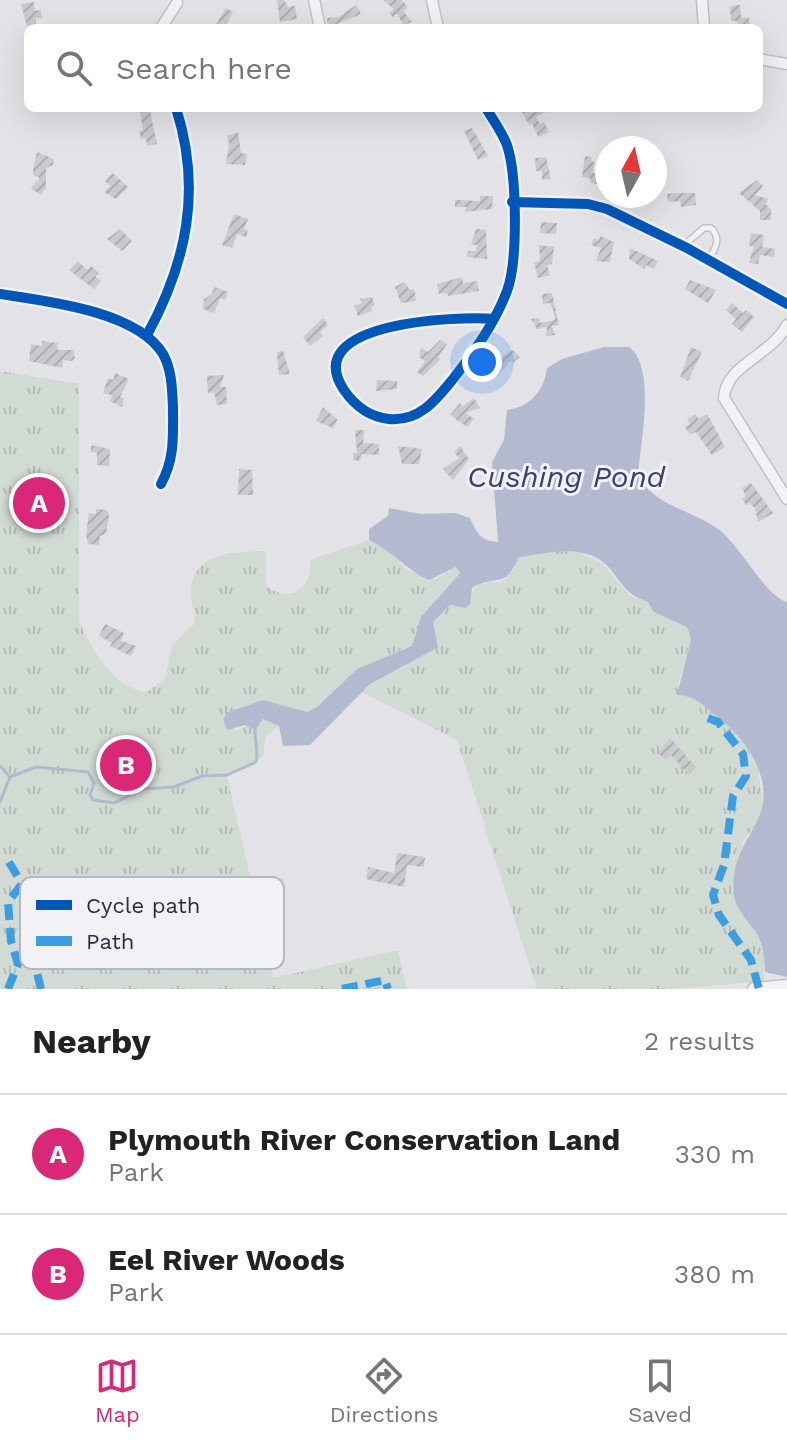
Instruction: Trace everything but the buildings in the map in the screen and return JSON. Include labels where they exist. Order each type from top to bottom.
[{"type":"street","points":[[314,0],[319,24]]},
{"type":"street","points":[[432,0],[437,24]]},
{"type":"street","points":[[702,0],[704,24]]},
{"type":"street","points":[[164,24],[177,3]]},
{"type":"street","points":[[763,60],[787,64]]},
{"type":"street","points":[[147,335],[174,279],[187,233],[188,159],[177,112]]},
{"type":"street","points":[[488,112],[507,147],[512,202],[511,279],[494,319],[439,397],[415,416],[391,419],[369,414],[349,397],[336,374],[340,356],[366,336],[398,324],[435,318],[494,319]]},
{"type":"street","points":[[512,202],[588,204],[625,217],[787,304]]},
{"type":"street","points":[[0,294],[104,316],[147,335],[164,356],[172,380],[174,449],[172,464],[161,484]]},
{"type":"street","points":[[787,325],[775,344],[729,378],[724,398],[787,499]]},
{"type":"street","points":[[754,989],[787,986]]},
{"type":"lane","points":[[683,246],[704,228],[711,228],[717,234],[717,244],[709,260]]},
{"type":"green space","points":[[0,371],[79,384],[79,622],[114,676],[135,689],[147,692],[165,679],[172,645],[194,624],[193,579],[199,569],[218,557],[266,551],[266,585],[283,593],[291,593],[304,585],[308,579],[310,560],[369,540],[386,549],[407,570],[436,579],[457,567],[460,573],[437,598],[417,631],[412,646],[357,669],[317,707],[307,712],[263,700],[228,712],[235,731],[262,719],[279,726],[266,736],[263,757],[227,776],[250,877],[20,877],[20,969],[271,969],[273,978],[398,950],[407,989],[0,989]]},
{"type":"green space","points":[[561,549],[577,551],[602,563],[630,596],[648,602],[687,627],[691,639],[678,684],[728,726],[745,744],[758,768],[763,805],[758,821],[742,843],[739,911],[759,938],[764,955],[764,981],[675,989],[537,989],[457,740],[362,692],[417,657],[431,636],[433,622],[450,605],[464,608],[481,584],[501,582],[513,571],[518,557]]},
{"type":"water","name":"Cushing Pond","points":[[604,347],[629,347],[642,370],[645,406],[638,473],[644,484],[663,501],[723,533],[771,591],[787,602],[787,977],[765,972],[760,940],[740,911],[734,894],[737,862],[762,806],[764,792],[757,766],[742,741],[723,722],[696,700],[677,695],[691,639],[687,627],[654,612],[648,602],[631,593],[612,571],[592,556],[568,551],[519,557],[504,578],[472,588],[470,604],[465,608],[450,605],[433,622],[438,647],[369,685],[310,745],[283,746],[279,726],[263,719],[255,730],[245,725],[227,730],[223,719],[228,712],[263,700],[307,712],[317,707],[357,669],[412,646],[421,617],[460,573],[456,567],[429,580],[369,540],[369,529],[388,516],[389,508],[421,514],[455,513],[470,518],[484,538],[498,542],[492,462],[504,440],[507,410],[523,405],[535,396],[547,368],[562,359]]},
{"type":"waterway","points":[[0,766],[10,777],[36,767],[88,772],[94,783],[90,795],[93,800],[114,803],[143,789],[174,787],[202,776],[227,775],[256,762],[255,726]]},
{"type":"waterway","points":[[0,802],[10,777]]},
{"type":"marked path","points":[[708,718],[718,722],[743,754],[746,776],[733,796],[724,865],[713,895],[719,915],[751,960],[759,989]]},
{"type":"marked path","points":[[9,862],[20,881]]},
{"type":"marked path","points":[[8,989],[18,964],[11,941],[8,902],[20,887]]},
{"type":"marked path","points":[[36,969],[41,989]]},
{"type":"marked path","points":[[342,989],[385,980],[388,989]]},
{"type":"cycle path","points":[[147,335],[172,280],[186,224],[188,167],[177,112]]},
{"type":"cycle path","points":[[488,112],[507,145],[514,197],[511,278],[494,319]]},
{"type":"cycle path","points":[[512,202],[588,204],[607,209],[687,248],[787,304]]},
{"type":"cycle path","points":[[0,294],[89,310],[112,318],[133,327],[150,339],[163,354],[171,380],[173,428],[171,456],[161,484]]},
{"type":"cycle path","points":[[494,319],[453,379],[433,402],[418,413],[400,419],[376,416],[358,406],[344,390],[336,367],[343,349],[362,336],[419,322],[494,319]]},
{"type":"place","name":"Plymouth River Conservation Land","points":[[39,503]]},
{"type":"place","name":"Eel River Woods","points":[[126,765]]}]
